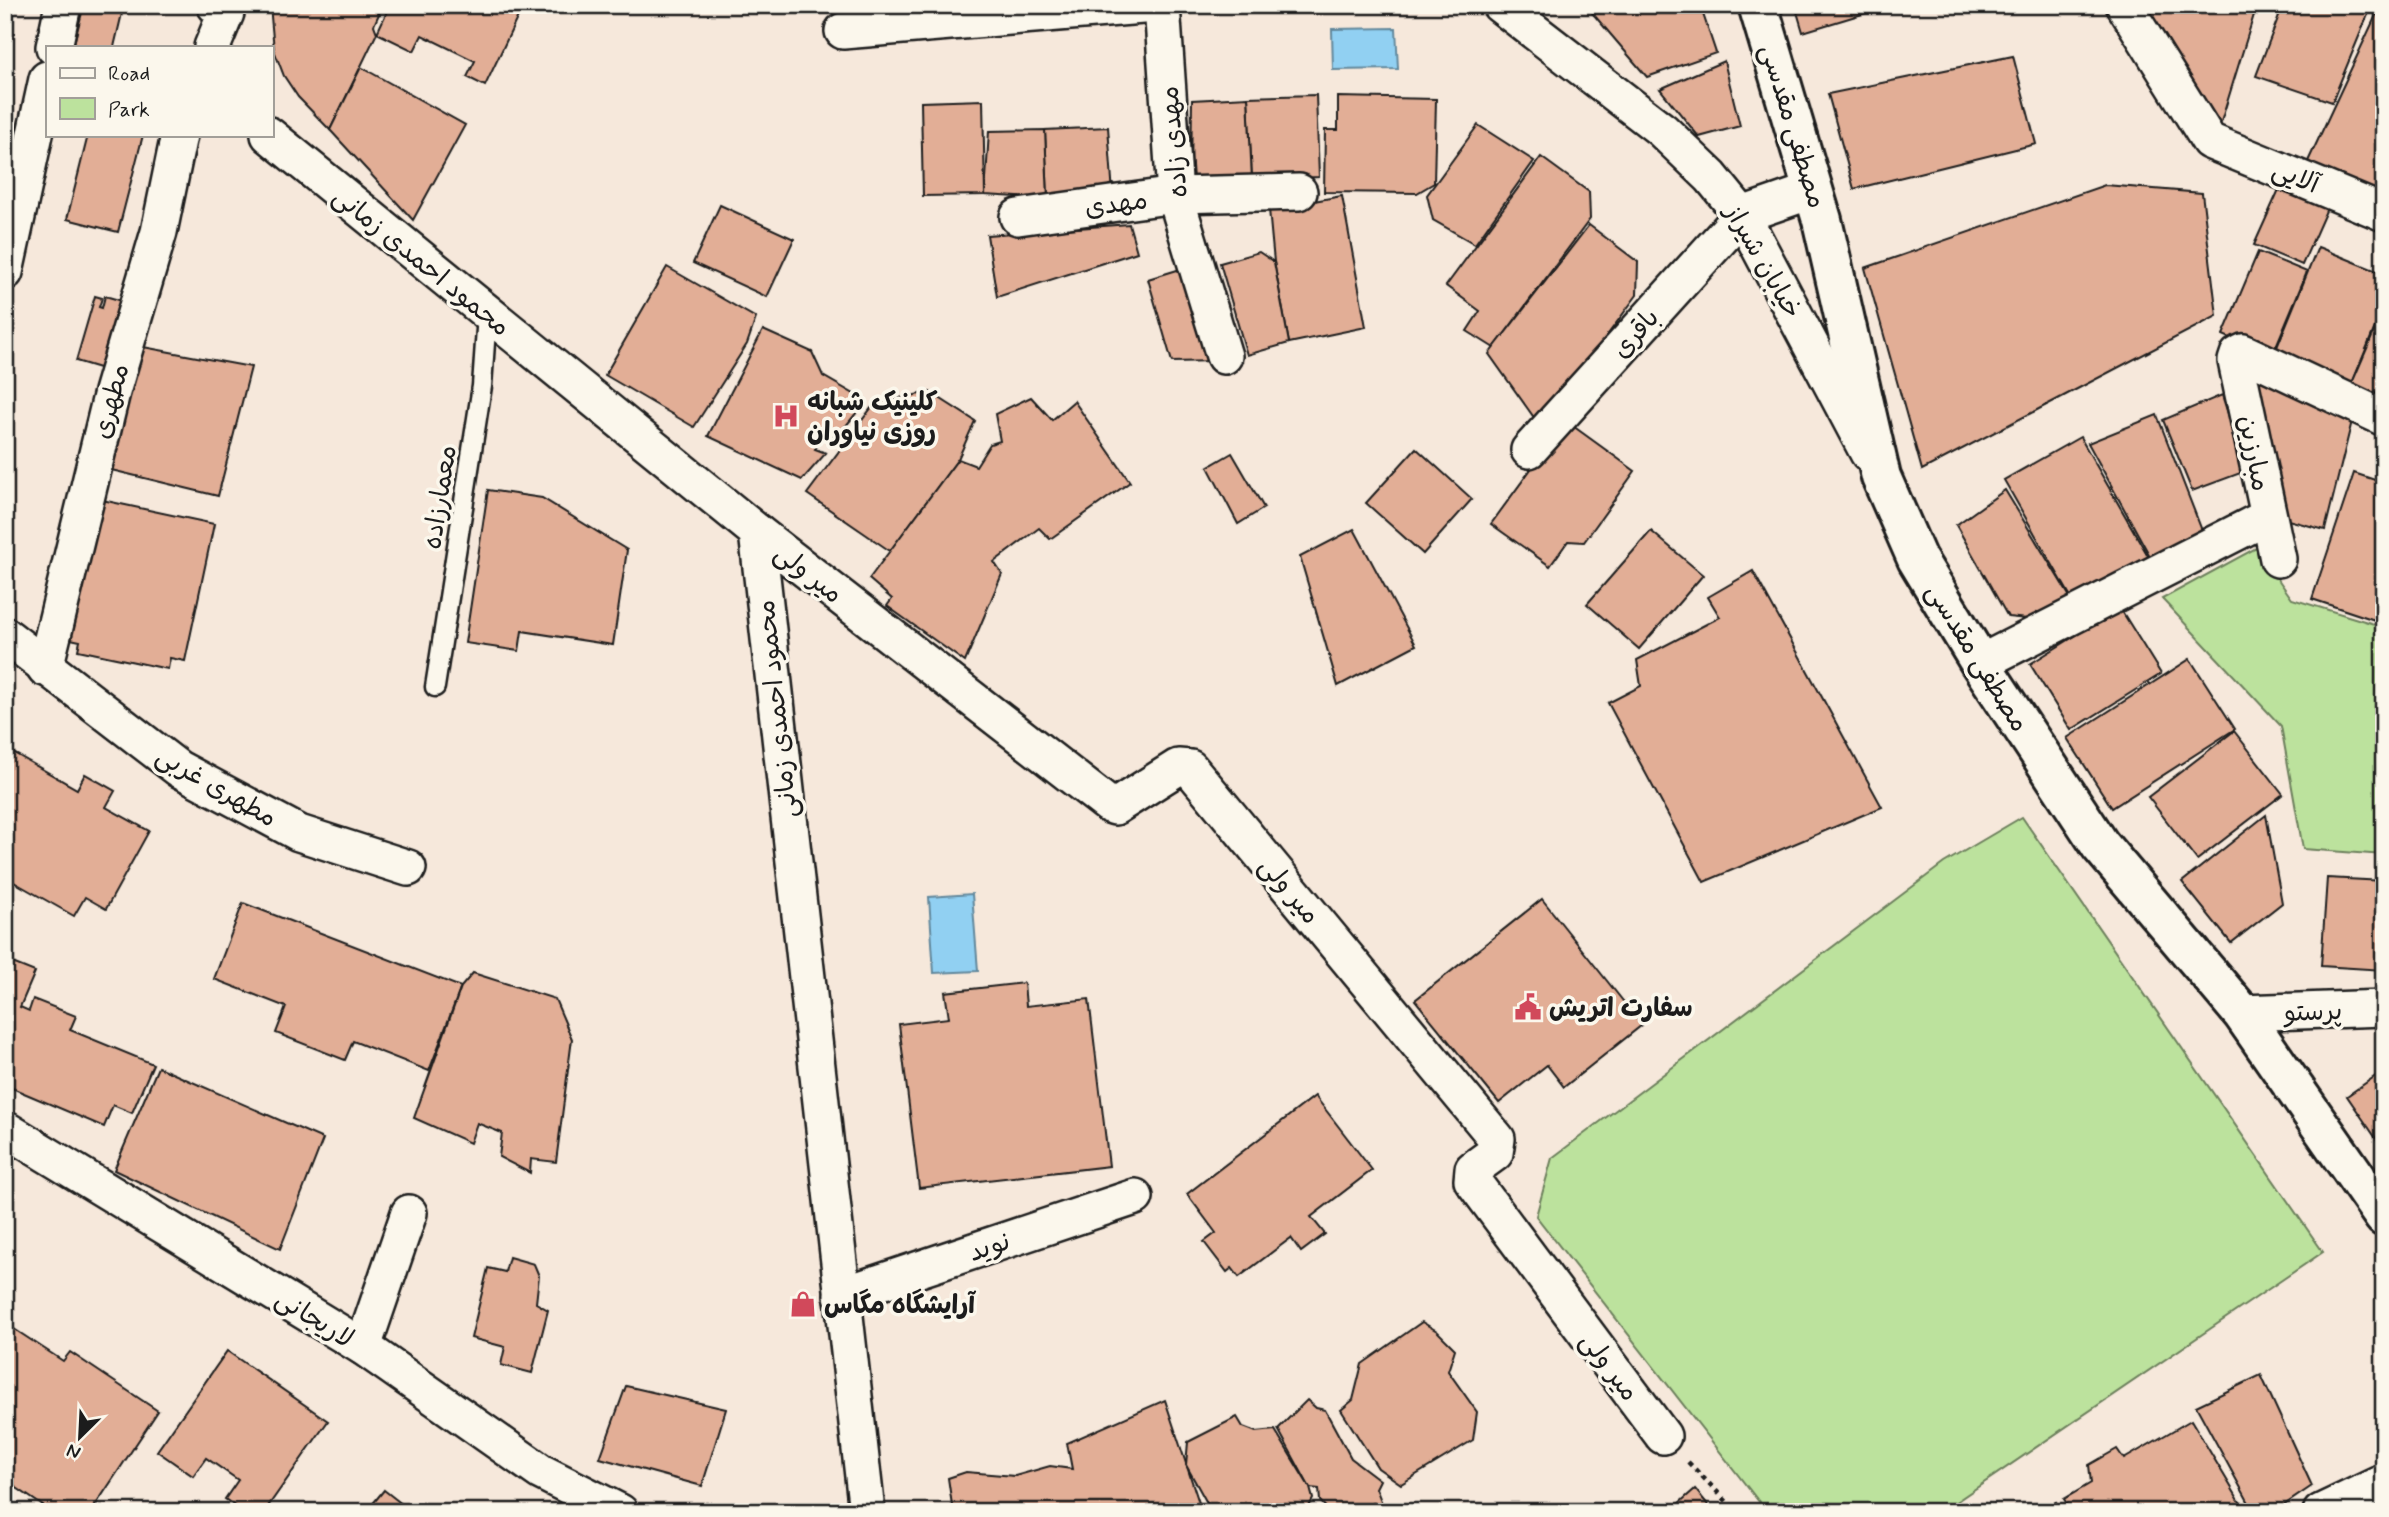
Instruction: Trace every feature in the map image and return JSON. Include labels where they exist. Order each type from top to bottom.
[{"type":"main road","name":"مصطفی مقدسی","points":[[1758,5],[1814,190],[1881,477],[1917,559],[1980,663],[2100,845],[2242,1013],[2384,1217]]},
{"type":"street","points":[[54,46],[63,5]]},
{"type":"street","points":[[843,31],[1155,5]]},
{"type":"street","name":"مهدی زاده","points":[[1162,5],[1175,195],[1224,356]]},
{"type":"street","name":"خیابان شیراز","points":[[1500,5],[1662,131],[1711,177],[1742,215],[1881,477]]},
{"type":"street","name":"آلایی","points":[[2124,5],[2209,141],[2384,213]]},
{"type":"street","points":[[212,46],[223,8]]},
{"type":"street","points":[[223,8],[228,46]]},
{"type":"street","points":[[5,272],[46,84]]},
{"type":"street","name":"مطهری","points":[[45,668],[112,392],[159,232],[179,136]]},
{"type":"street","name":"محمود احمدی زمانی","points":[[270,136],[757,532],[867,1512]]},
{"type":"street","points":[[1742,215],[1814,190]]},
{"type":"street","name":"مهدی","points":[[1018,216],[1175,195],[1299,192]]},
{"type":"street","name":"باقری","points":[[1529,450],[1742,215]]},
{"type":"street","name":"مبارزین","points":[[1980,663],[2267,517],[2236,361],[2238,355],[2243,352],[2384,418]]},
{"type":"street","points":[[2267,517],[2277,559]]},
{"type":"street","name":"میر ولی","points":[[757,532],[1109,806],[1115,807],[1178,767],[1190,768],[1497,1139],[1495,1153],[1473,1169],[1472,1181],[1663,1436]]},
{"type":"street","name":"مطهری غربی","points":[[5,635],[179,769],[299,833],[408,868]]},
{"type":"street","name":"پرستو","points":[[2242,1013],[2384,1008]]},
{"type":"street","name":"لاریجانی","points":[[5,1129],[363,1347],[541,1472],[620,1512]]},
{"type":"street","name":"نوید","points":[[842,1295],[1135,1196]]},
{"type":"street","points":[[363,1347],[409,1213]]},
{"type":"street","points":[[2322,1512],[2384,1482]]},
{"type":"lane","name":"معمارزاده","points":[[435,687],[482,386],[487,314]]},
{"type":"path","points":[[1663,1436],[1737,1512]]},
{"type":"green space","points":[[2256,548],[2292,599],[2384,627],[2384,855],[2303,849],[2281,726],[2162,599]]},
{"type":"green space","points":[[2022,817],[2323,1252],[1941,1512],[1767,1512],[1536,1216],[1552,1158],[1944,863]]},
{"type":"water","points":[[1396,28],[1398,69],[1333,70],[1332,29]]},
{"type":"water","points":[[972,894],[978,971],[934,973],[929,897]]},
{"type":"building","points":[[84,5],[124,5],[114,46],[73,46]]},
{"type":"building","points":[[270,5],[383,5],[374,25],[377,33],[330,130],[298,97],[284,76],[274,50]]},
{"type":"building","points":[[390,5],[406,5],[416,10],[418,5],[511,5],[521,10],[485,86],[467,77],[475,61],[422,35],[414,51],[377,33]]},
{"type":"building","points":[[1594,5],[1700,5],[1716,53],[1647,77],[1588,8]]},
{"type":"building","points":[[1795,5],[1892,5],[1803,32]]},
{"type":"building","points":[[2142,5],[2257,5],[2217,135]]},
{"type":"building","points":[[2283,5],[2372,5],[2332,102],[2256,76]]},
{"type":"building","points":[[2377,13],[2384,16],[2384,200],[2304,170]]},
{"type":"building","points":[[2013,56],[2036,144],[1854,189],[1828,94]]},
{"type":"building","points":[[1724,61],[1740,126],[1699,137],[1660,89]]},
{"type":"building","points":[[361,67],[465,125],[413,220],[330,130]]},
{"type":"building","points":[[1316,95],[1319,177],[1252,180],[1248,97]]},
{"type":"building","points":[[1248,97],[1252,180],[1191,179],[1192,100]]},
{"type":"building","points":[[1338,97],[1436,99],[1434,183],[1417,193],[1324,192],[1325,130],[1338,130]]},
{"type":"building","points":[[983,100],[985,195],[923,196],[921,102]]},
{"type":"building","points":[[1478,125],[1534,161],[1475,244],[1433,220],[1427,195]]},
{"type":"building","points":[[1108,127],[1113,194],[1048,199],[1045,130]]},
{"type":"building","points":[[1045,130],[1048,199],[985,195],[989,131]]},
{"type":"building","points":[[88,136],[143,136],[118,232],[67,219]]},
{"type":"building","points":[[1541,157],[1589,192],[1590,219],[1494,348],[1467,331],[1480,311],[1446,286]]},
{"type":"building","points":[[2285,176],[2332,197],[2302,265],[2254,245]]},
{"type":"building","points":[[2105,185],[2202,193],[2217,316],[1922,470],[1865,268]]},
{"type":"building","points":[[1342,196],[1366,327],[1289,343],[1274,262],[1269,209]]},
{"type":"building","points":[[720,205],[794,239],[767,297],[693,263]]},
{"type":"building","points":[[1129,224],[1137,252],[997,297],[987,235]]},
{"type":"building","points":[[1589,225],[1638,262],[1637,295],[1540,426],[1489,354]]},
{"type":"building","points":[[2318,247],[2384,274],[2384,305],[2352,384],[2275,352]]},
{"type":"building","points":[[1259,252],[1274,262],[1289,343],[1247,355],[1220,263]]},
{"type":"building","points":[[2258,252],[2307,272],[2272,356],[2223,335]]},
{"type":"building","points":[[667,267],[756,318],[747,344],[694,427],[605,375]]},
{"type":"building","points":[[1187,267],[1216,361],[1172,362],[1148,279]]},
{"type":"building","points":[[95,296],[102,298],[99,307],[102,308],[105,296],[126,302],[106,370],[76,361]]},
{"type":"building","points":[[2384,309],[2384,404],[2349,390]]},
{"type":"building","name":"کلینیک شبانه روزی نیاوران","points":[[763,330],[812,352],[823,376],[866,401],[837,437],[826,432],[815,449],[826,453],[802,480],[708,436]]},
{"type":"building","points":[[127,344],[251,367],[218,496],[95,466]]},
{"type":"building","points":[[2254,369],[2347,412],[2351,425],[2325,530],[2277,517]]},
{"type":"building","points":[[930,392],[975,421],[958,459],[890,551],[807,494],[875,403]]},
{"type":"building","points":[[2222,395],[2246,471],[2192,491],[2163,420]]},
{"type":"building","points":[[1031,397],[1052,420],[1074,401],[1130,482],[1050,539],[1039,528],[994,562],[1002,574],[965,662],[887,606],[892,599],[869,579],[958,459],[976,466],[990,444],[1000,441],[995,414]]},
{"type":"building","points":[[2157,415],[2206,541],[2157,569],[2088,443]]},
{"type":"building","points":[[1566,421],[1635,471],[1584,542],[1568,541],[1550,566],[1491,524]]},
{"type":"building","points":[[2080,437],[2151,561],[2075,604],[2004,480]]},
{"type":"building","points":[[1416,448],[1472,499],[1423,554],[1366,503]]},
{"type":"building","points":[[1232,453],[1264,508],[1238,524],[1208,467]]},
{"type":"building","points":[[2354,473],[2384,483],[2384,623],[2312,599]]},
{"type":"building","points":[[488,490],[542,498],[627,550],[613,645],[522,631],[519,651],[465,643]]},
{"type":"building","points":[[2005,490],[2073,602],[2037,620],[2008,617],[1956,525]]},
{"type":"building","points":[[88,497],[214,524],[185,661],[170,658],[168,669],[78,650],[80,641],[66,638]]},
{"type":"building","points":[[1354,529],[1416,645],[1338,686],[1300,557]]},
{"type":"building","points":[[1651,531],[1703,575],[1639,649],[1587,604]]},
{"type":"building","points":[[1753,571],[1882,807],[1704,882],[1608,703],[1641,686],[1637,660],[1720,617],[1708,597]]},
{"type":"building","points":[[2120,608],[2161,674],[2071,730],[2030,664]]},
{"type":"building","points":[[2190,659],[2235,729],[2112,808],[2067,738]]},
{"type":"building","points":[[2234,731],[2283,794],[2197,860],[2148,797]]},
{"type":"building","points":[[5,748],[77,789],[85,774],[115,791],[106,807],[149,831],[106,909],[85,897],[74,916],[5,877]]},
{"type":"building","points":[[2266,815],[2282,903],[2231,943],[2182,882]]},
{"type":"building","points":[[2327,878],[2384,881],[2384,970],[2321,966]]},
{"type":"building","points":[[1542,899],[1642,1025],[1564,1087],[1547,1065],[1499,1103],[1415,1000]]},
{"type":"building","points":[[243,903],[461,987],[429,1071],[353,1041],[345,1060],[276,1033],[286,1007],[214,979]]},
{"type":"building","points":[[5,960],[35,972],[20,1007],[29,1011],[33,999],[76,1016],[70,1030],[153,1064],[132,1113],[113,1105],[104,1127],[5,1085]]},
{"type":"building","points":[[473,973],[555,999],[572,1039],[556,1162],[531,1159],[530,1173],[499,1157],[502,1133],[477,1123],[470,1143],[414,1118],[461,987]]},
{"type":"building","points":[[1024,983],[1026,1006],[1089,999],[1109,1166],[919,1188],[899,1024],[949,1018],[945,992]]},
{"type":"building","points":[[158,1067],[323,1139],[280,1249],[114,1170]]},
{"type":"building","points":[[2380,1073],[2384,1073],[2384,1150],[2347,1096]]},
{"type":"building","points":[[1315,1096],[1372,1170],[1311,1217],[1325,1234],[1301,1252],[1291,1238],[1239,1277],[1232,1268],[1227,1272],[1204,1242],[1216,1233],[1187,1194]]},
{"type":"building","points":[[509,1257],[534,1264],[539,1276],[536,1303],[548,1310],[532,1373],[501,1365],[505,1347],[471,1338],[488,1268],[505,1272]]},
{"type":"building","points":[[1422,1322],[1437,1331],[1455,1349],[1448,1371],[1477,1412],[1473,1440],[1401,1484],[1378,1468],[1341,1410],[1353,1400],[1362,1364]]},
{"type":"building","points":[[5,1323],[63,1361],[70,1352],[158,1411],[91,1512],[52,1512],[5,1480]]},
{"type":"building","points":[[227,1351],[328,1421],[264,1512],[243,1512],[225,1499],[238,1480],[206,1458],[193,1476],[157,1451]]},
{"type":"building","points":[[2261,1375],[2312,1486],[2274,1512],[2254,1512],[2196,1406]]},
{"type":"building","points":[[626,1386],[726,1409],[702,1486],[600,1458]]},
{"type":"building","points":[[1165,1400],[1202,1512],[953,1512],[948,1478],[966,1472],[1015,1476],[1050,1466],[1072,1469],[1067,1443]]},
{"type":"building","points":[[1307,1400],[1316,1408],[1325,1410],[1351,1458],[1380,1480],[1376,1488],[1383,1506],[1373,1503],[1370,1512],[1330,1512],[1320,1501],[1319,1489],[1310,1488],[1278,1429]]},
{"type":"building","points":[[1237,1417],[1243,1427],[1256,1432],[1275,1430],[1310,1488],[1313,1499],[1306,1512],[1212,1512],[1186,1465],[1188,1442]]},
{"type":"building","points":[[2191,1420],[2246,1512],[2072,1512],[2064,1499],[2091,1483],[2089,1465],[2117,1449],[2124,1459]]},
{"type":"building","points":[[1695,1489],[1714,1512],[1669,1512]]},
{"type":"building","points":[[384,1490],[412,1512],[366,1512]]},
{"type":"building","points":[[2056,1502],[2062,1512],[2040,1512]]},
{"type":"place","name":"کلینیک شبانه روزی نیاوران","points":[[786,416]]},
{"type":"place","name":"سفارت اتریش","points":[[1528,1007]]},
{"type":"place","name":"آرایشگاه مگاس","points":[[803,1304]]}]
